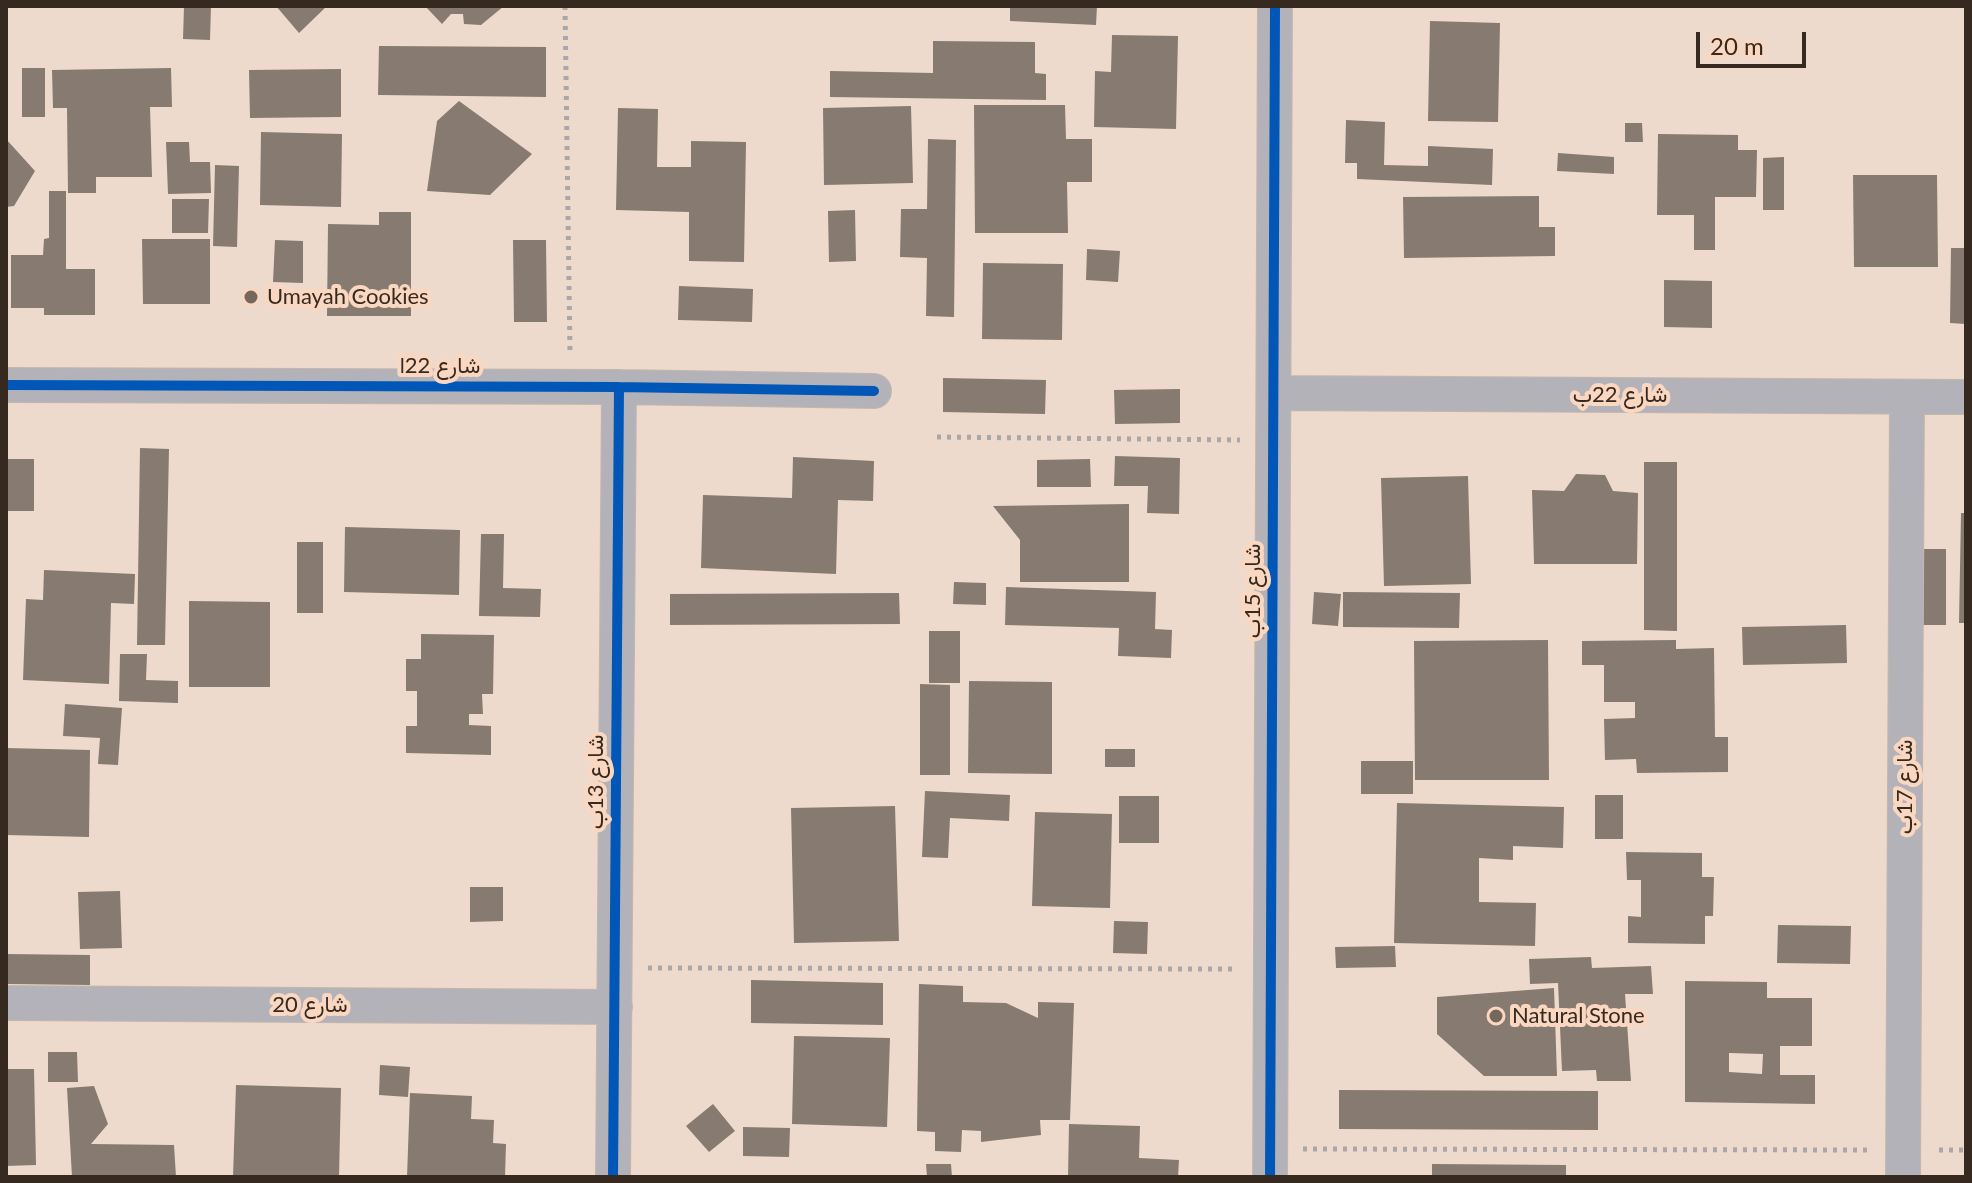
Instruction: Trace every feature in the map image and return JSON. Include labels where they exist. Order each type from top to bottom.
[{"type":"street","name":"شارع 15ب","points":[[1270,1163],[1275,6]]},
{"type":"street","name":"شارع 22ا","points":[[6,385],[874,391]]},
{"type":"street","name":"شارع 13ب","points":[[613,1177],[619,387]]},
{"type":"street","name":"شارع 22ب","points":[[1274,393],[1966,397]]},
{"type":"street","name":"شارع 17ب","points":[[1904,1163],[1907,397]]},
{"type":"street","name":"شارع 20","points":[[6,1003],[615,1007]]},
{"type":"path","points":[[565,6],[570,387]]},
{"type":"path","points":[[937,437],[1274,441]]},
{"type":"path","points":[[615,968],[1271,969]]},
{"type":"path","points":[[1270,1163],[1904,1163],[1966,1150]]},
{"type":"building","points":[[184,6],[211,6],[210,40],[183,39]]},
{"type":"building","points":[[276,6],[327,6],[299,33]]},
{"type":"building","points":[[425,6],[504,6],[481,25],[464,24],[463,14],[451,14],[442,24]]},
{"type":"building","points":[[1010,6],[1097,6],[1096,25],[1010,21]]},
{"type":"building","points":[[1430,21],[1500,23],[1498,122],[1428,121]]},
{"type":"building","points":[[1112,35],[1178,36],[1176,129],[1094,127],[1095,71],[1111,72]]},
{"type":"building","points":[[933,41],[1035,42],[1035,73],[1046,74],[1046,100],[830,97],[830,71],[933,73]]},
{"type":"building","points":[[379,46],[546,47],[546,97],[378,95]]},
{"type":"building","points":[[22,68],[45,68],[45,117],[22,117]]},
{"type":"building","points":[[171,68],[172,107],[150,107],[152,177],[96,177],[96,193],[68,193],[67,108],[53,108],[52,70]]},
{"type":"building","points":[[341,69],[341,117],[250,118],[249,70]]},
{"type":"building","points":[[459,101],[532,154],[490,195],[427,191],[437,121]]},
{"type":"building","points":[[974,105],[1065,105],[1066,139],[1092,139],[1092,182],[1067,182],[1068,233],[975,233]]},
{"type":"building","points":[[911,106],[913,183],[824,185],[823,108]]},
{"type":"building","points":[[618,108],[658,109],[657,167],[691,167],[691,141],[746,142],[744,262],[689,261],[689,212],[616,210]]},
{"type":"building","points":[[1346,120],[1385,122],[1384,165],[1428,166],[1428,146],[1493,149],[1492,185],[1357,179],[1357,163],[1345,163]]},
{"type":"building","points":[[1625,123],[1642,123],[1643,142],[1625,142]]},
{"type":"building","points":[[261,132],[342,134],[341,207],[260,205]]},
{"type":"building","points":[[1658,134],[1738,135],[1738,150],[1757,150],[1756,197],[1715,197],[1715,250],[1694,250],[1694,215],[1657,215]]},
{"type":"building","points":[[6,139],[35,171],[14,206],[6,207]]},
{"type":"building","points":[[928,139],[956,140],[954,317],[926,316],[927,258],[900,257],[901,209],[927,209]]},
{"type":"building","points":[[166,142],[189,142],[190,162],[210,162],[211,193],[168,194]]},
{"type":"building","points":[[1558,153],[1614,157],[1614,174],[1557,171]]},
{"type":"building","points":[[1784,157],[1784,210],[1763,210],[1763,158]]},
{"type":"building","points":[[215,165],[239,166],[237,247],[213,246]]},
{"type":"building","points":[[1853,175],[1937,175],[1938,267],[1854,267]]},
{"type":"building","points":[[49,191],[66,191],[66,269],[95,269],[95,315],[44,315],[44,308],[11,308],[11,255],[43,255],[44,239],[49,238]]},
{"type":"building","points":[[1539,196],[1539,227],[1555,227],[1555,256],[1404,258],[1403,197]]},
{"type":"building","points":[[172,199],[209,199],[208,233],[172,233]]},
{"type":"building","points":[[855,210],[856,261],[829,262],[828,211]]},
{"type":"building","points":[[379,212],[411,212],[411,316],[327,316],[328,224],[379,225]]},
{"type":"building","points":[[142,239],[210,239],[210,304],[143,304]]},
{"type":"building","points":[[275,240],[303,241],[303,283],[273,282]]},
{"type":"building","points":[[513,240],[546,240],[547,322],[514,322]]},
{"type":"building","points":[[1951,248],[1966,248],[1966,324],[1950,323]]},
{"type":"building","points":[[1087,249],[1120,251],[1118,282],[1086,280]]},
{"type":"building","points":[[983,263],[1063,264],[1062,340],[982,339]]},
{"type":"building","points":[[1664,280],[1712,281],[1712,328],[1664,327]]},
{"type":"building","points":[[679,286],[753,289],[752,322],[678,320]]},
{"type":"building","points":[[943,378],[1046,380],[1045,414],[943,412]]},
{"type":"building","points":[[1180,389],[1180,423],[1115,424],[1114,390]]},
{"type":"building","points":[[140,448],[169,449],[165,645],[137,645]]},
{"type":"building","points":[[1115,456],[1180,458],[1179,514],[1147,513],[1148,486],[1114,486]]},
{"type":"building","points":[[793,457],[874,461],[873,501],[838,500],[836,574],[701,568],[703,495],[792,498]]},
{"type":"building","points":[[6,459],[34,459],[34,511],[6,511]]},
{"type":"building","points":[[1090,459],[1091,487],[1037,487],[1037,460]]},
{"type":"building","points":[[1644,462],[1677,462],[1677,631],[1644,630]]},
{"type":"building","points":[[1576,474],[1605,475],[1613,491],[1638,493],[1637,564],[1534,564],[1532,490],[1564,491]]},
{"type":"building","points":[[1468,476],[1471,584],[1384,586],[1381,478]]},
{"type":"building","points":[[1129,504],[1129,582],[1020,582],[1020,540],[993,506]]},
{"type":"building","points":[[1961,513],[1966,513],[1966,623],[1959,623]]},
{"type":"building","points":[[345,527],[460,530],[459,595],[344,592]]},
{"type":"building","points":[[481,534],[504,534],[503,588],[541,589],[540,617],[479,616]]},
{"type":"building","points":[[297,542],[323,542],[323,613],[297,613]]},
{"type":"building","points":[[1923,549],[1946,549],[1946,625],[1923,625]]},
{"type":"building","points":[[44,570],[135,574],[134,604],[111,603],[109,684],[23,680],[26,599],[43,600]]},
{"type":"building","points":[[954,582],[986,583],[986,605],[953,604]]},
{"type":"building","points":[[1006,587],[1156,592],[1155,629],[1172,630],[1171,658],[1118,656],[1119,628],[1005,625]]},
{"type":"building","points":[[1314,592],[1341,594],[1338,626],[1312,624]]},
{"type":"building","points":[[1343,592],[1460,593],[1459,628],[1343,627]]},
{"type":"building","points":[[899,593],[900,624],[670,625],[670,594]]},
{"type":"building","points":[[189,601],[270,602],[270,687],[189,687]]},
{"type":"building","points":[[1846,625],[1847,663],[1743,665],[1742,627]]},
{"type":"building","points":[[929,631],[960,631],[960,683],[929,683]]},
{"type":"building","points":[[421,634],[494,635],[493,694],[482,694],[483,714],[469,714],[469,725],[491,726],[491,755],[406,753],[406,726],[417,726],[417,691],[406,691],[406,659],[421,659]]},
{"type":"building","points":[[1548,640],[1549,780],[1415,780],[1414,641]]},
{"type":"building","points":[[1676,640],[1676,649],[1714,648],[1715,737],[1728,737],[1728,772],[1637,773],[1636,759],[1605,760],[1604,719],[1635,718],[1635,702],[1604,702],[1604,665],[1582,665],[1582,641]]},
{"type":"building","points":[[120,654],[147,654],[146,680],[178,681],[178,703],[119,701]]},
{"type":"building","points":[[969,681],[1052,682],[1052,774],[968,773]]},
{"type":"building","points":[[920,684],[950,685],[950,775],[920,775]]},
{"type":"building","points":[[65,704],[122,708],[118,765],[98,764],[100,738],[63,736]]},
{"type":"building","points":[[6,748],[90,750],[89,837],[6,835]]},
{"type":"building","points":[[1105,749],[1135,749],[1135,767],[1105,767]]},
{"type":"building","points":[[1361,761],[1413,761],[1413,794],[1361,794]]},
{"type":"building","points":[[925,791],[1010,795],[1009,821],[950,818],[948,858],[922,857]]},
{"type":"building","points":[[1595,795],[1623,795],[1623,839],[1595,839]]},
{"type":"building","points":[[1119,796],[1159,796],[1159,843],[1119,843]]},
{"type":"building","points":[[1397,803],[1564,807],[1563,848],[1513,846],[1513,860],[1479,858],[1479,902],[1536,903],[1535,946],[1394,943]]},
{"type":"building","points":[[895,806],[899,941],[794,943],[791,808]]},
{"type":"building","points":[[1035,812],[1112,814],[1110,908],[1032,906]]},
{"type":"building","points":[[1626,852],[1702,853],[1702,877],[1714,877],[1713,916],[1705,916],[1705,944],[1628,943],[1628,916],[1641,917],[1641,880],[1627,880]]},
{"type":"building","points":[[470,887],[503,887],[503,921],[470,922]]},
{"type":"building","points":[[120,891],[122,948],[80,949],[78,892]]},
{"type":"building","points":[[1114,921],[1148,922],[1147,954],[1113,953]]},
{"type":"building","points":[[1778,925],[1851,926],[1850,964],[1777,963]]},
{"type":"building","points":[[1395,946],[1396,967],[1336,968],[1335,947]]},
{"type":"building","points":[[6,954],[90,955],[90,985],[6,984]]},
{"type":"building","points":[[1591,957],[1592,968],[1651,966],[1653,994],[1625,994],[1631,1081],[1597,1081],[1596,1070],[1562,1071],[1558,983],[1530,984],[1529,959]]},
{"type":"building","points":[[751,980],[883,983],[883,1025],[751,1023]]},
{"type":"building","points":[[1685,981],[1767,982],[1767,998],[1812,998],[1812,1046],[1780,1046],[1780,1075],[1815,1075],[1815,1104],[1685,1102]],"holes":[[[1729,1053],[1763,1054],[1762,1074],[1729,1072]]]},
{"type":"building","points":[[919,984],[963,986],[963,1002],[1006,1003],[1038,1018],[1038,1002],[1074,1003],[1070,1120],[1040,1120],[1041,1135],[981,1142],[981,1131],[962,1130],[961,1152],[935,1151],[935,1132],[917,1131]]},
{"type":"building","name":"Natural Stone","points":[[1554,988],[1557,1076],[1484,1076],[1437,1034],[1437,997]]},
{"type":"building","points":[[794,1036],[890,1038],[887,1127],[792,1124]]},
{"type":"building","points":[[48,1052],[77,1052],[78,1082],[48,1082]]},
{"type":"building","points":[[380,1065],[410,1067],[408,1097],[379,1095]]},
{"type":"building","points":[[6,1069],[34,1069],[36,1165],[6,1166]]},
{"type":"building","points":[[236,1085],[341,1088],[339,1177],[233,1177]]},
{"type":"building","points":[[94,1086],[108,1124],[91,1144],[174,1145],[176,1177],[72,1177],[67,1088]]},
{"type":"building","points":[[1339,1090],[1598,1091],[1598,1130],[1339,1129]]},
{"type":"building","points":[[410,1093],[472,1096],[471,1119],[494,1120],[493,1143],[506,1144],[505,1177],[407,1177]]},
{"type":"building","points":[[713,1104],[735,1131],[709,1152],[686,1126]]},
{"type":"building","points":[[1069,1124],[1140,1126],[1139,1158],[1179,1160],[1178,1177],[1068,1177]]},
{"type":"building","points":[[743,1127],[790,1128],[789,1157],[743,1156]]},
{"type":"building","points":[[926,1164],[951,1164],[952,1177],[927,1177]]},
{"type":"building","points":[[1432,1164],[1566,1165],[1566,1177],[1432,1177]]},
{"type":"cycle path","points":[[1270,1177],[1275,6]]},
{"type":"cycle path","points":[[6,385],[874,391]]},
{"type":"cycle path","points":[[613,1177],[619,387]]},
{"type":"place","name":"Umayah Cookies","points":[[251,297]]},
{"type":"place","name":"Natural Stone","points":[[1496,1016]]}]
